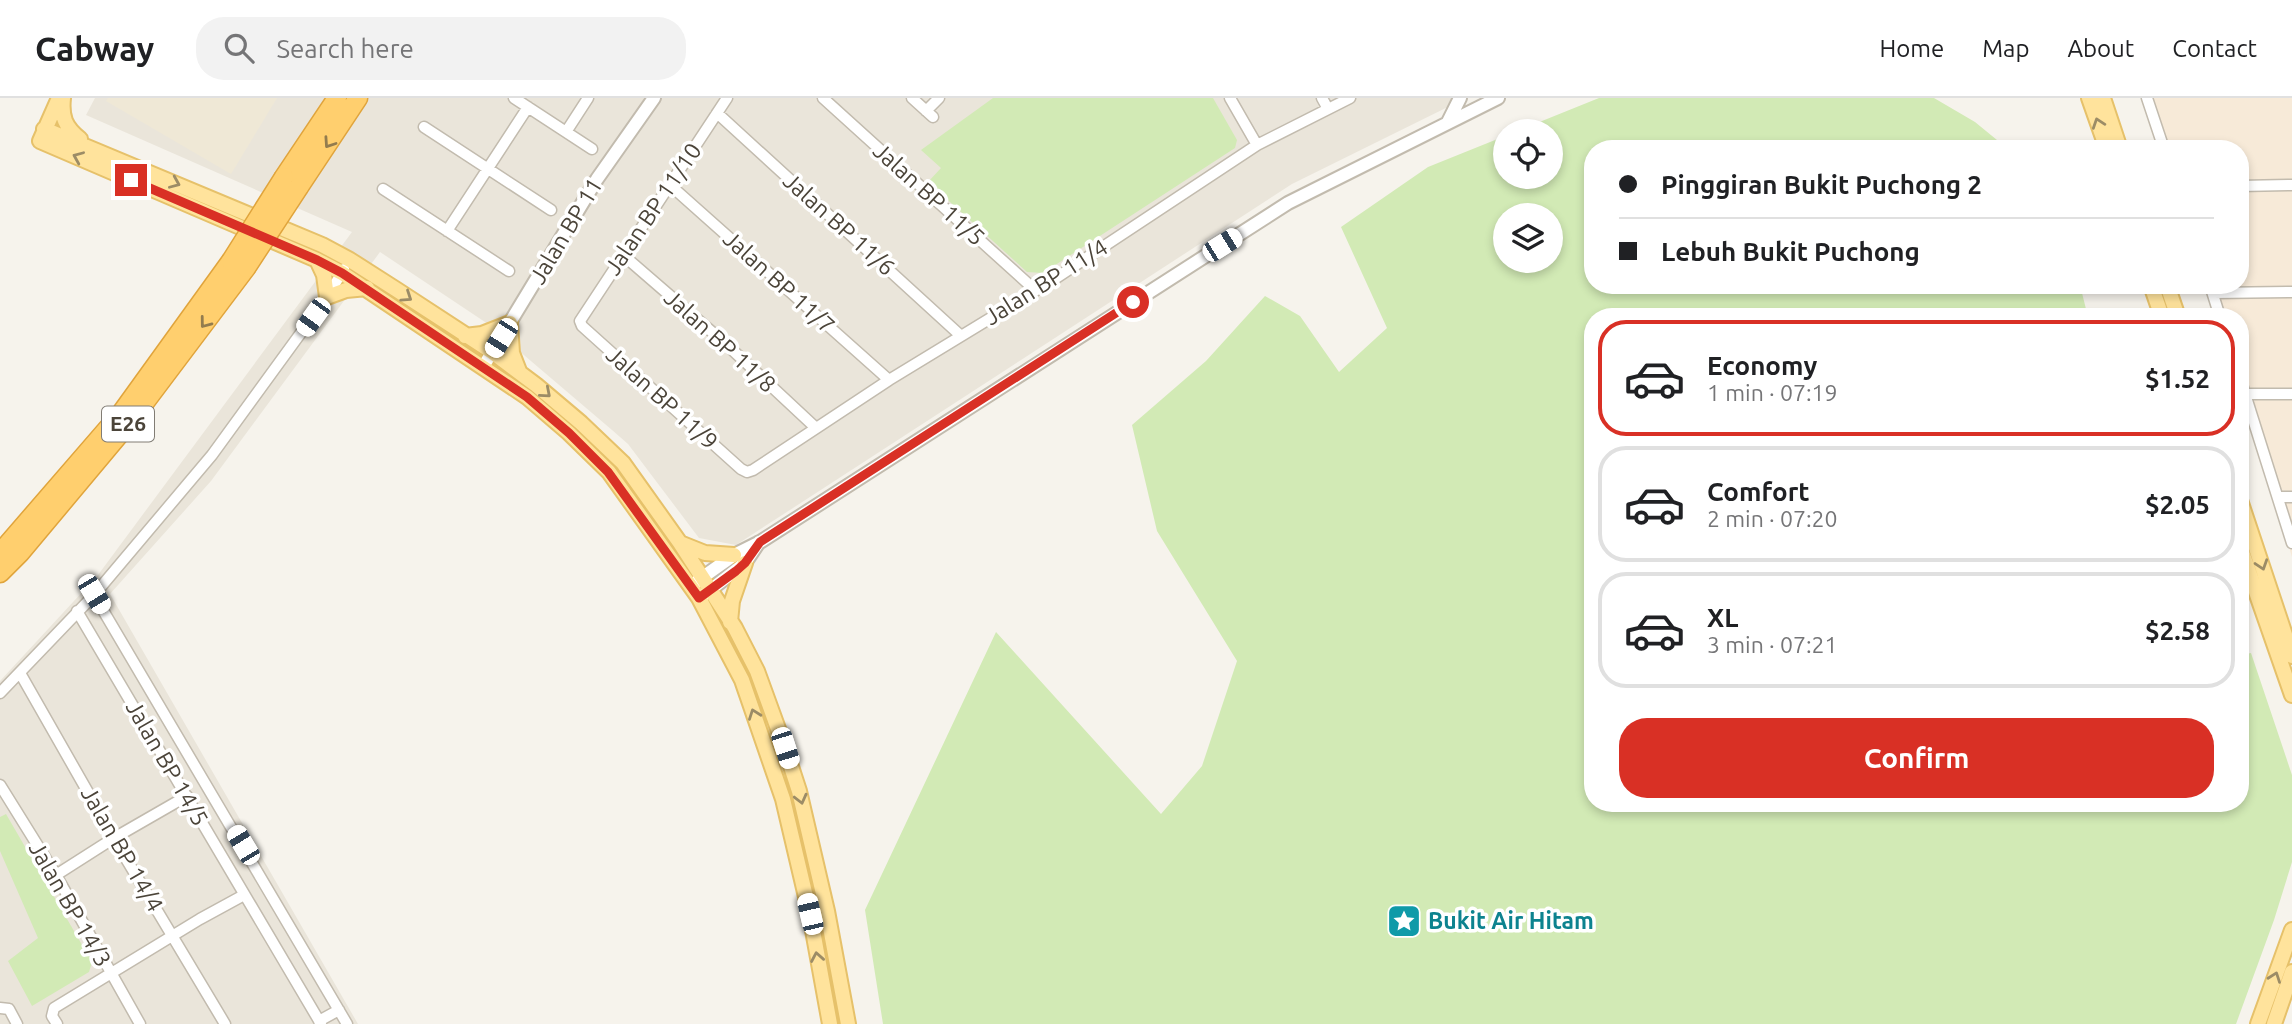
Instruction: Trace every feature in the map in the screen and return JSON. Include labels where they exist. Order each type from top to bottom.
[{"type":"highway","name":"E26","points":[[292,182],[337,98]]},
{"type":"highway","name":"E26","points":[[0,573],[20,553],[133,418],[292,182],[358,98]]},
{"type":"highway","name":"E26","points":[[0,553],[122,412],[238,264]]},
{"type":"main road","points":[[42,135],[61,98]]},
{"type":"main road","points":[[61,98],[64,121],[70,131],[93,149]]},
{"type":"main road","points":[[2089,98],[2103,140]]},
{"type":"main road","points":[[2103,98],[2117,140]]},
{"type":"main road","points":[[42,135],[93,149],[322,246],[367,288],[527,397],[569,433],[608,472],[730,622],[757,671],[799,791],[827,911],[848,1024]]},
{"type":"main road","points":[[42,135],[317,260],[346,266],[492,352],[581,423],[622,463],[680,543],[696,582]]},
{"type":"main road","points":[[317,260],[324,275],[327,297],[346,290],[367,288]]},
{"type":"main road","points":[[465,336],[482,334],[510,323],[512,353],[521,374]]},
{"type":"main road","points":[[2249,527],[2292,656]]},
{"type":"main road","points":[[680,543],[705,552],[740,559],[730,622]]},
{"type":"main road","points":[[2249,572],[2292,695]]},
{"type":"main road","points":[[705,594],[741,680],[783,799],[810,914],[830,1024]]},
{"type":"main road","points":[[2258,1024],[2292,930]]},
{"type":"main road","points":[[2274,1024],[2292,972]]},
{"type":"street","points":[[514,98],[592,149]]},
{"type":"street","points":[[566,132],[588,98]]},
{"type":"street","name":"Jalan BP 11","points":[[483,367],[597,179],[654,98]]},
{"type":"street","name":"Jalan BP 11/10","points":[[580,321],[727,98]]},
{"type":"street","name":"Jalan BP 11/5","points":[[823,98],[1035,290]]},
{"type":"street","points":[[912,98],[930,114],[939,98]]},
{"type":"street","points":[[1230,98],[1257,145]]},
{"type":"street","points":[[1321,98],[1328,108]]},
{"type":"street","name":"Jalan BP 11/4","points":[[747,472],[1035,290],[1257,145],[1350,98]]},
{"type":"street","points":[[1448,122],[1460,98]]},
{"type":"street","points":[[2147,98],[2161,140]]},
{"type":"street","points":[[705,594],[760,542],[1288,203],[1490,100]]},
{"type":"street","points":[[447,231],[528,107]]},
{"type":"street","name":"Jalan BP 11/6","points":[[717,113],[960,335]]},
{"type":"street","points":[[424,127],[551,211]]},
{"type":"street","name":"Jalan BP 11/7","points":[[670,185],[889,380]]},
{"type":"street","points":[[2249,186],[2292,185]]},
{"type":"street","points":[[383,189],[509,271]]},
{"type":"street","name":"Jalan BP 11/8","points":[[623,255],[727,345],[816,428]]},
{"type":"street","points":[[0,693],[94,594],[212,455],[327,297],[346,266]]},
{"type":"street","points":[[2249,290],[2292,292]]},
{"type":"street","name":"Jalan BP 11/9","points":[[580,321],[582,326],[747,472]]},
{"type":"street","points":[[2249,394],[2292,394]]},
{"type":"street","points":[[2249,406],[2292,543]]},
{"type":"street","points":[[2278,497],[2292,497]]},
{"type":"street","points":[[696,582],[740,559]]},
{"type":"street","points":[[94,594],[347,1024]]},
{"type":"street","name":"Jalan BP 14/5","points":[[77,611],[320,1022]]},
{"type":"street","name":"Jalan BP 14/4","points":[[20,673],[225,1024]]},
{"type":"street","name":"Jalan BP 14/3","points":[[0,785],[56,875],[139,1024]]},
{"type":"street","points":[[56,875],[187,796]]},
{"type":"street","points":[[57,1024],[52,1012],[54,1008],[244,895]]},
{"type":"street","points":[[0,1008],[9,1009],[17,1024]]},
{"type":"street","points":[[320,1022],[339,1010]]},
{"type":"shaded area","points":[[95,98],[1466,98],[1292,184],[736,545],[699,538],[628,444],[485,322],[380,252],[211,481],[110,594],[358,1024],[0,1024],[0,681],[98,575],[352,232],[86,115]]},
{"type":"shaded area","points":[[108,98],[277,98],[231,174],[106,101]]},
{"type":"shaded area","points":[[2151,98],[2292,98],[2292,557],[2249,417],[2249,308],[2215,308],[2211,294],[2249,294],[2249,140],[2163,140]]},
{"type":"green space","points":[[993,98],[1213,98],[1237,140],[1235,148],[1043,273],[1027,272],[928,182],[941,168],[921,150]]},
{"type":"green space","points":[[1599,98],[1934,98],[1975,122],[1997,140],[1584,140],[1584,294],[2082,294],[2086,308],[1584,308],[1584,812],[2249,812],[2251,653],[2292,775],[2292,862],[2236,1024],[883,1024],[865,910],[996,632],[1161,814],[1202,766],[1237,661],[1157,531],[1132,425],[1206,361],[1265,296],[1300,316],[1339,372],[1387,328],[1341,227],[1428,167],[1493,141],[1493,189],[1563,189],[1563,119],[1547,119]]},
{"type":"green space","points":[[6,814],[92,962],[89,972],[32,1006],[8,961],[38,938],[0,851],[0,817]]},
{"type":"place","name":"Bukit Air Hitam","points":[[1404,921]]},
{"type":"route","points":[[131,180],[342,273],[527,397],[569,433],[608,472],[699,598],[745,563],[760,542],[1133,302]]}]
